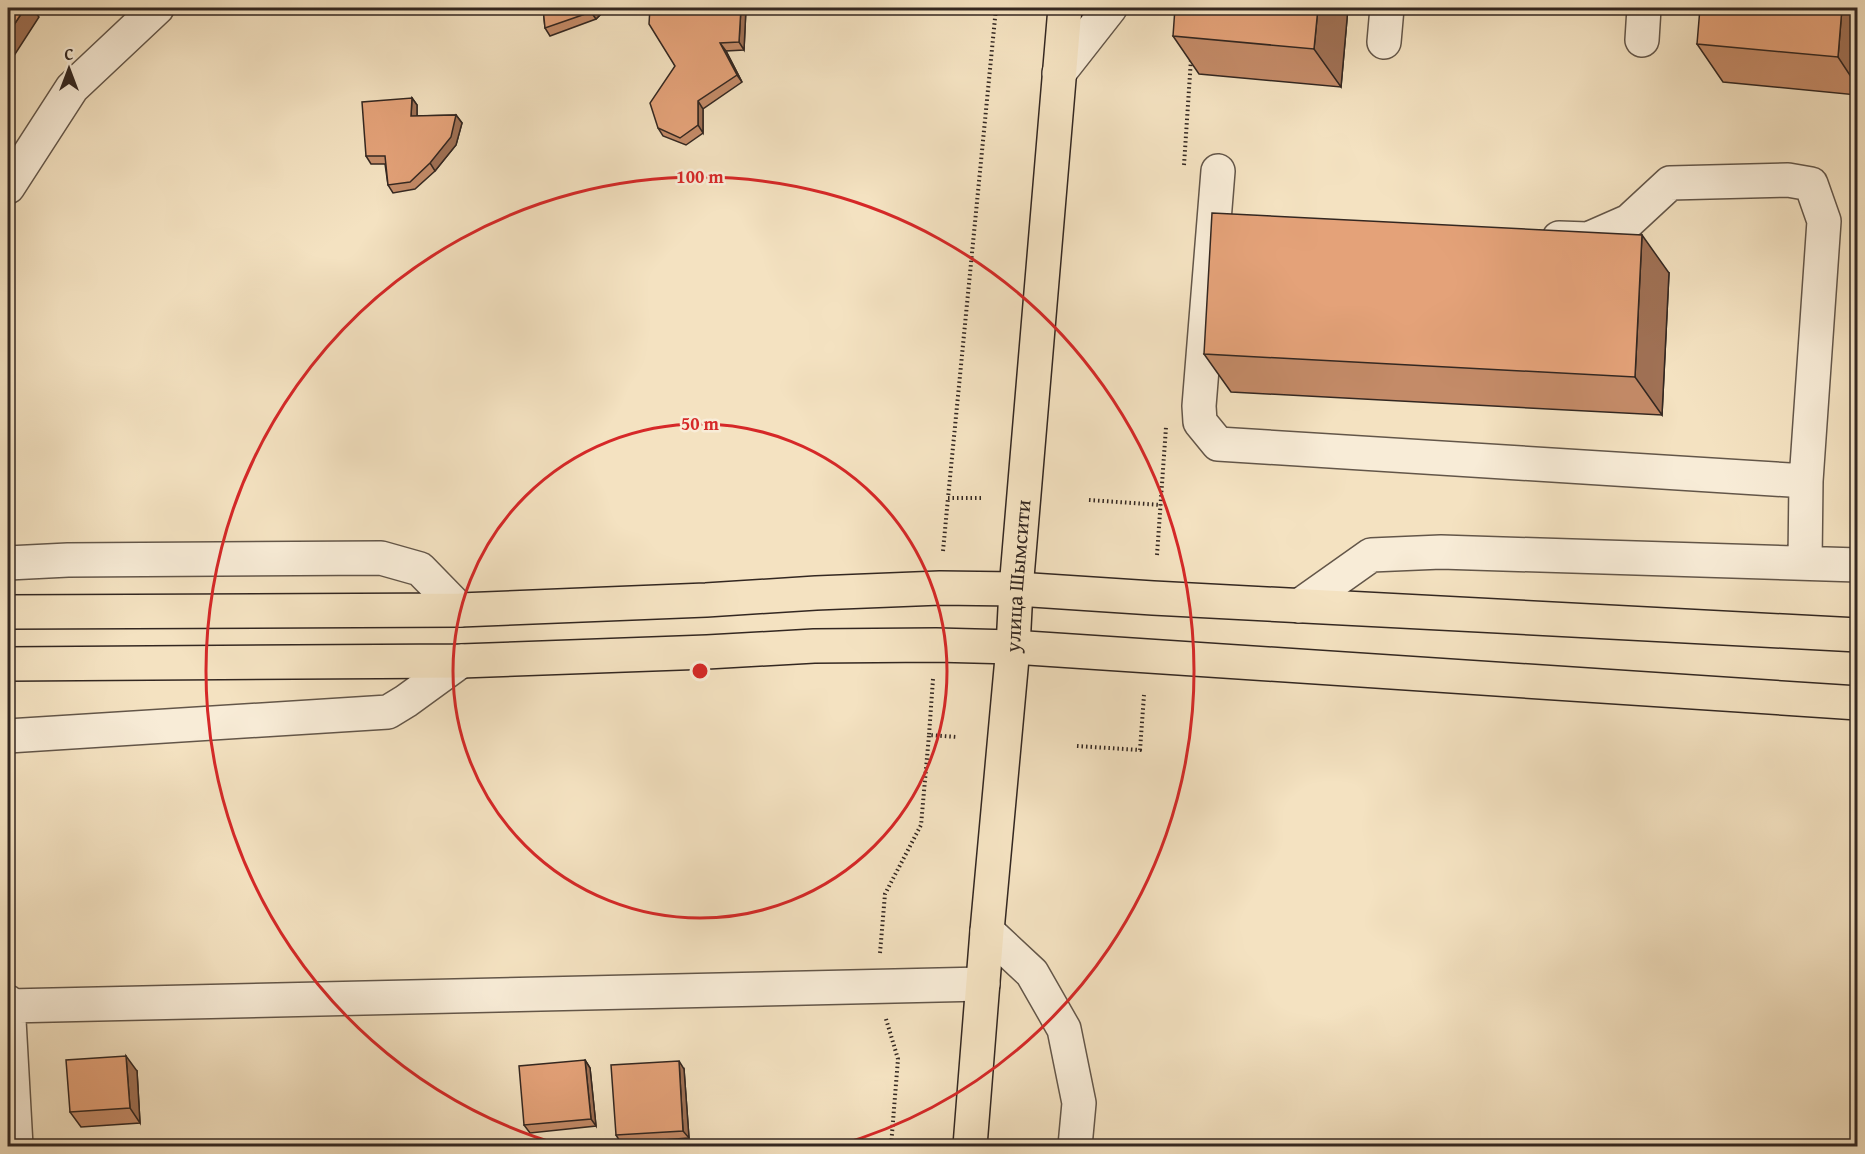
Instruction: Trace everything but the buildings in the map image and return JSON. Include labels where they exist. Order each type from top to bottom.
[{"type":"main road","name":"улица Шымсити","points":[[970,1146],[1065,8]]},
{"type":"main road","points":[[8,612],[460,609],[940,588],[1016,589],[1299,606],[1857,634]]},
{"type":"main road","points":[[8,664],[461,661],[814,646],[936,645],[1013,647],[1857,703]]},
{"type":"street","points":[[8,187],[72,88],[157,8]]},
{"type":"street","points":[[1059,73],[1110,8]]},
{"type":"street","points":[[1384,42],[1387,8]]},
{"type":"street","points":[[1642,40],[1644,8]]},
{"type":"street","points":[[1218,171],[1199,406],[1200,422],[1218,444],[1806,481]]},
{"type":"street","points":[[1530,237],[1588,239],[1629,221],[1670,183],[1788,180],[1811,184],[1824,221],[1806,481],[1805,562]]},
{"type":"street","points":[[1299,606],[1371,555],[1441,552],[1857,565]]},
{"type":"street","points":[[8,562],[381,558],[420,569],[460,609]]},
{"type":"street","points":[[8,736],[388,712],[461,661]]},
{"type":"street","points":[[987,931],[1032,973],[1064,1029],[1079,1103],[1075,1146]]},
{"type":"street","points":[[15,1146],[8,1005],[983,984]]},
{"type":"path","points":[[943,551],[996,8]]},
{"type":"path","points":[[948,498],[981,498]]},
{"type":"path","points":[[1089,500],[1161,505]]},
{"type":"path","points":[[891,1146],[898,1059],[877,987],[885,894],[921,825],[933,679]]},
{"type":"path","points":[[1077,746],[1140,750],[1144,695]]},
{"type":"path","points":[[929,735],[957,737]]}]
